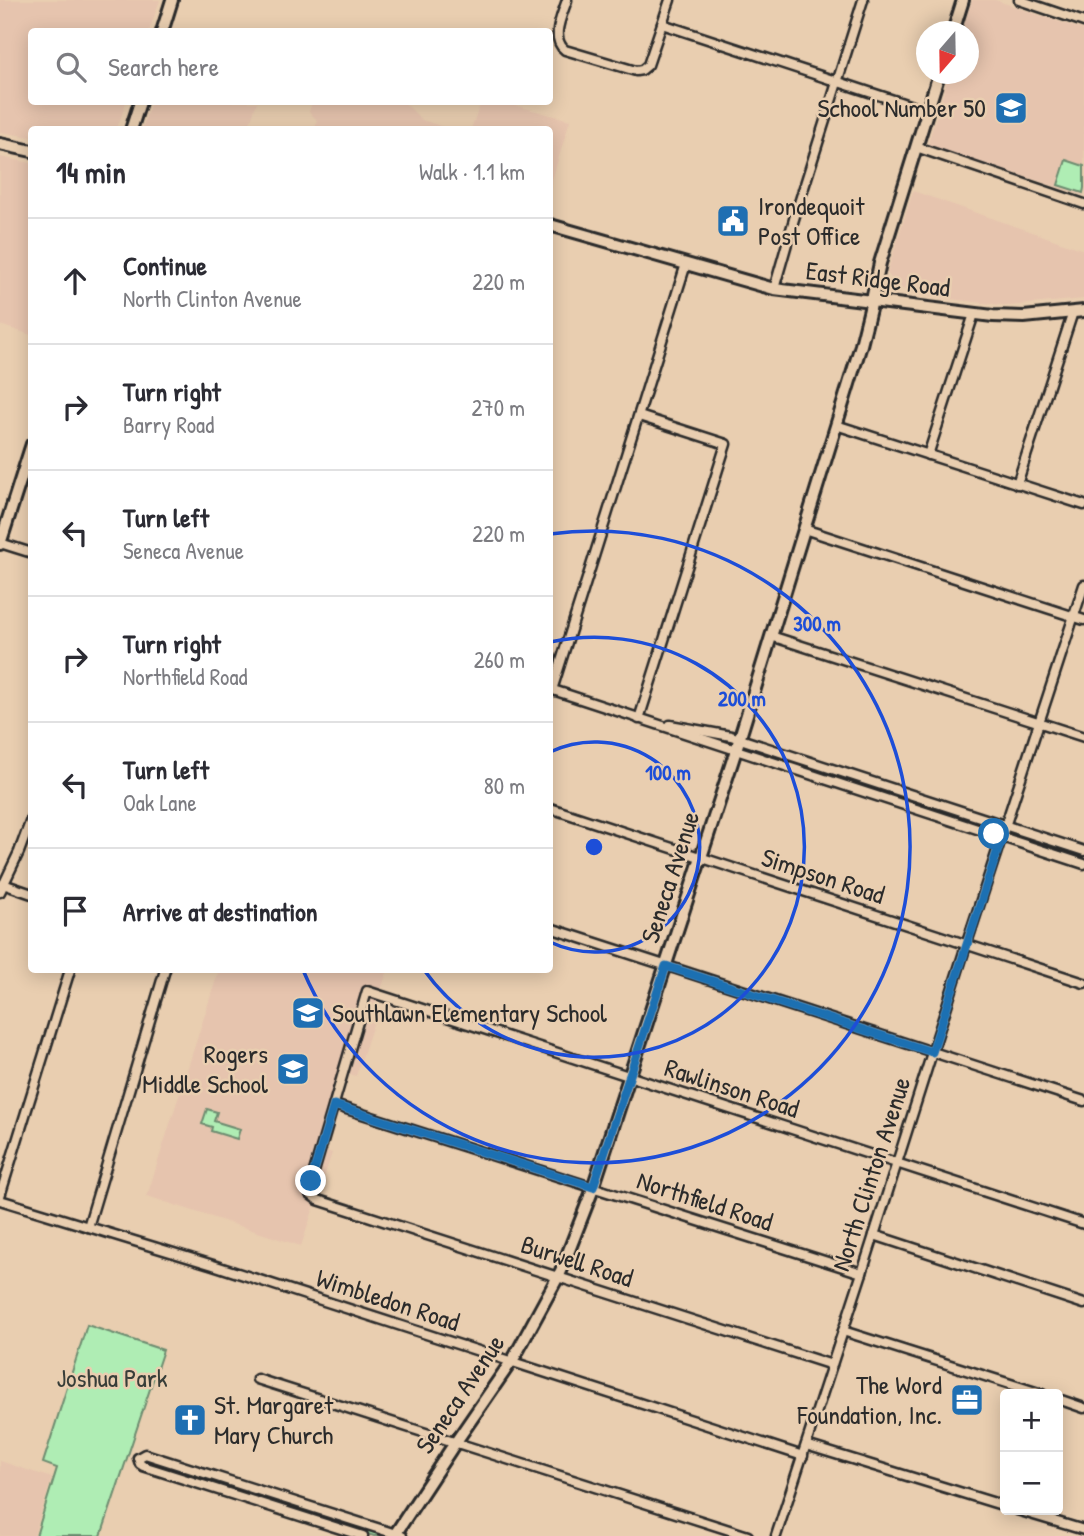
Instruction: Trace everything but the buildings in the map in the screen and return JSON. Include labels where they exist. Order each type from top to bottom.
[{"type":"street","points":[[163,28],[172,0]]},
{"type":"street","points":[[567,0],[557,33],[561,46],[565,50],[633,70],[642,70],[648,65],[670,0]]},
{"type":"street","points":[[774,289],[863,0]]},
{"type":"street","points":[[956,21],[963,0]]},
{"type":"street","points":[[1019,0],[1084,22]]},
{"type":"street","points":[[662,24],[928,111]]},
{"type":"street","name":"Seneca Avenue","points":[[397,1535],[455,1443],[512,1362],[558,1277],[593,1187],[771,636],[861,345],[880,262],[936,84]]},
{"type":"street","points":[[132,126],[139,105]]},
{"type":"street","points":[[0,144],[28,150]]},
{"type":"street","points":[[916,147],[1084,204]]},
{"type":"street","name":"East Ridge Road","points":[[553,226],[774,289],[1010,317],[1079,312]]},
{"type":"street","points":[[553,683],[686,264]]},
{"type":"street","points":[[1017,484],[1079,312]]},
{"type":"street","points":[[928,455],[974,314]]},
{"type":"street","points":[[639,416],[726,444],[639,719]]},
{"type":"street","points":[[836,425],[1084,505]]},
{"type":"street","points":[[28,456],[0,543],[28,553]]},
{"type":"street","points":[[804,529],[1084,620]]},
{"type":"street","name":"North Clinton Avenue","points":[[776,1536],[1084,585]]},
{"type":"street","points":[[771,636],[1084,737]]},
{"type":"street","points":[[553,690],[639,719],[737,745],[1084,851]]},
{"type":"street","points":[[737,745],[1084,864]]},
{"type":"street","name":"Simpson Road","points":[[553,809],[1084,983]]},
{"type":"street","points":[[28,828],[2,888],[28,893]]},
{"type":"street","points":[[553,929],[1084,1101]]},
{"type":"street","points":[[0,1198],[69,973]]},
{"type":"street","points":[[88,1227],[163,973]]},
{"type":"street","name":"Rawlinson Road","points":[[334,1105],[367,991],[1084,1224]]},
{"type":"street","name":"Northfield Road","points":[[334,1105],[862,1273]]},
{"type":"street","name":"Burwell Road","points":[[334,1105],[311,1181],[310,1194],[318,1200],[832,1365]]},
{"type":"street","name":"Wimbledon Road","points":[[0,1198],[803,1456]]},
{"type":"street","points":[[874,1235],[1084,1304]]},
{"type":"street","points":[[843,1331],[1026,1389]]},
{"type":"street","points":[[257,1379],[748,1536]]},
{"type":"street","points":[[1063,1401],[1084,1408]]},
{"type":"street","points":[[806,1445],[1000,1504]]},
{"type":"street","points":[[363,1536],[143,1466],[138,1458],[145,1454],[397,1535]]},
{"type":"street","points":[[1034,1515],[1084,1530]]},
{"type":"shaded area","points":[[0,0],[160,0],[150,28],[28,28],[28,105],[125,105],[117,126],[28,126],[28,137],[0,132]]},
{"type":"shaded area","name":"School Number 50","points":[[972,0],[995,0],[1084,30],[1084,196],[929,145],[946,84],[979,84],[979,21],[965,21]]},
{"type":"shaded area","points":[[150,105],[256,105],[249,126],[143,126]]},
{"type":"shaded area","points":[[311,105],[407,105],[422,120],[441,126],[316,126],[317,120],[309,112]]},
{"type":"shaded area","points":[[480,105],[513,105],[570,120],[553,177],[553,126],[472,126]]},
{"type":"shaded area","points":[[0,157],[28,162],[28,334],[0,325]]},
{"type":"shaded area","points":[[913,191],[1084,250],[1084,299],[1009,306],[916,295],[898,287],[887,273]]},
{"type":"shaded area","points":[[218,973],[387,973],[356,1076],[339,1071],[316,1147],[332,1153],[301,1246],[147,1196]]},
{"type":"shaded area","points":[[0,1461],[52,1478],[34,1536],[0,1536]]},
{"type":"green space","points":[[1066,160],[1084,166],[1083,193],[1058,185]]},
{"type":"green space","points":[[744,744],[999,827],[999,831],[744,750]]},
{"type":"green space","points":[[1013,831],[1084,854],[1084,861],[1010,836]]},
{"type":"green space","points":[[207,1109],[217,1112],[214,1121],[240,1129],[237,1139],[211,1131],[212,1127],[202,1124]]},
{"type":"green space","name":"Joshua Park","points":[[87,1325],[163,1350],[101,1536],[36,1536],[57,1468],[43,1463]]},
{"type":"green space","points":[[236,1486],[381,1533],[381,1536],[234,1491]]},
{"type":"place","name":"School Number 50","points":[[1011,108]]},
{"type":"place","name":"Irondequoit Post Office","points":[[733,221]]},
{"type":"place","name":"Southlawn Elementary School","points":[[308,1013]]},
{"type":"place","name":"Rogers Middle School","points":[[293,1069]]},
{"type":"place","name":"The Word Foundation, Inc.","points":[[967,1400]]},
{"type":"place","name":"St. Margaret Mary Church","points":[[190,1420]]},
{"type":"route","points":[[311,1181],[334,1105],[593,1187],[666,966],[932,1052],[1002,837],[994,834]]}]
